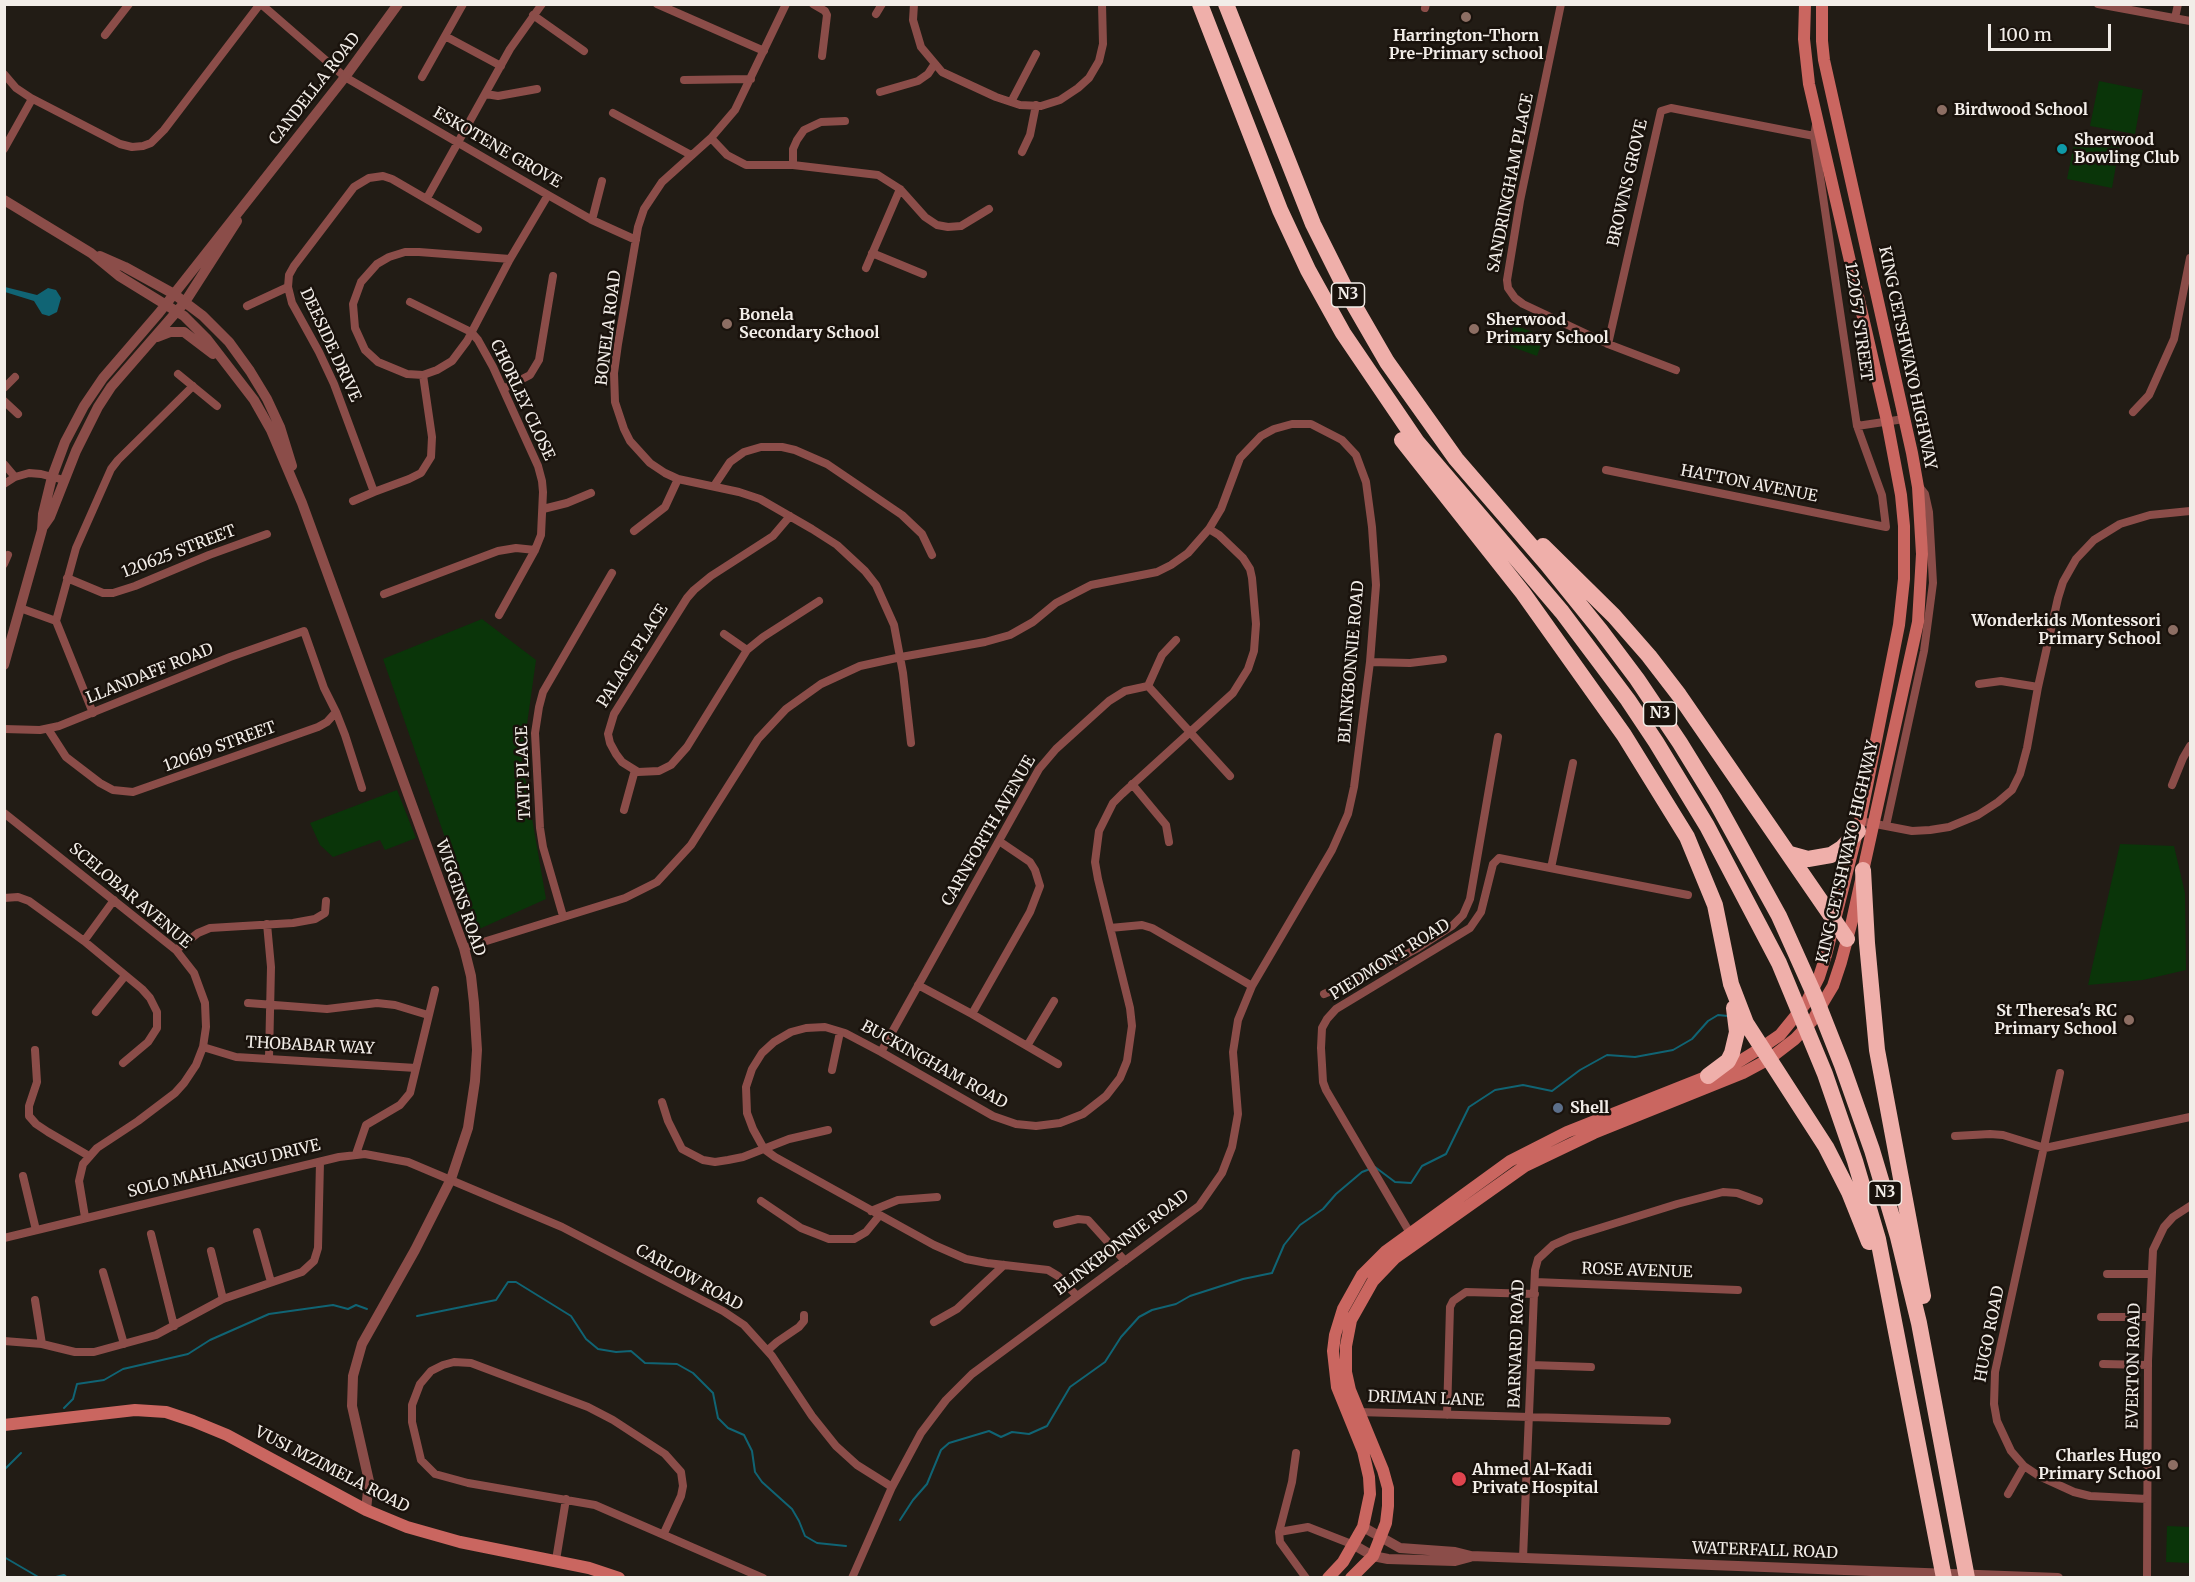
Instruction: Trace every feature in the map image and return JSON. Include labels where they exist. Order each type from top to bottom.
[{"type":"highway","name":"N3","points":[[1200,4],[1280,210],[1308,270],[1343,333],[1417,442],[1562,612],[1628,700],[1707,826],[1779,963],[1825,1074],[1855,1161],[1878,1239],[1944,1578]]},
{"type":"highway","name":"N3","points":[[1226,4],[1313,224],[1350,298],[1387,362],[1456,459],[1546,563],[1637,679],[1709,790],[1779,916],[1814,994],[1842,1065],[1898,1237],[1919,1323],[1967,1578]]},
{"type":"highway","points":[[1235,4],[1252,70]]},
{"type":"highway","points":[[1343,333],[1356,367],[1372,398],[1418,461],[1523,593],[1624,735],[1687,837],[1715,905],[1731,984],[1737,1032],[1736,1042],[1728,1061],[1701,1082]]},
{"type":"highway","points":[[1486,496],[1561,562],[1649,656],[1679,695],[1847,939]]},
{"type":"highway","points":[[1790,854],[1808,859],[1831,855],[1842,848],[1863,825]]},
{"type":"highway","points":[[1863,870],[1877,1050],[1923,1293],[1924,1302],[1919,1323]]},
{"type":"highway","points":[[1731,984],[1746,1023],[1826,1147],[1849,1192],[1888,1290]]},
{"type":"main road","name":"KING CETSHWAYO HIGHWAY","points":[[1351,1578],[1373,1556],[1382,1536],[1387,1515],[1388,1488],[1383,1470],[1358,1412],[1346,1372],[1348,1332],[1351,1320],[1373,1281],[1388,1264],[1480,1196],[1534,1161],[1735,1064],[1795,1039],[1812,1021],[1833,986],[1847,939],[1863,870],[1863,825],[1899,625],[1904,579],[1904,526],[1902,495],[1887,422],[1809,84],[1804,46],[1805,4]]},
{"type":"main road","name":"KING CETSHWAYO HIGHWAY","points":[[1765,1053],[1806,1003],[1819,977],[1918,622],[1922,554],[1917,485],[1904,418],[1824,60],[1822,4]]},
{"type":"main road","name":"KING CETSHWAYO HIGHWAY","points":[[1328,1578],[1354,1545],[1363,1527],[1370,1494],[1364,1451],[1337,1387],[1333,1352],[1335,1335],[1346,1302],[1362,1275],[1386,1251],[1510,1161],[1602,1117],[1701,1082]]},
{"type":"main road","name":"VUSI MZIMELA ROAD","points":[[4,1425],[135,1410],[159,1411],[193,1421],[226,1435],[366,1510],[423,1533],[556,1560],[619,1578]]},
{"type":"main road","name":"VUSI MZIMELA ROAD","points":[[4,1433],[120,1418],[173,1415]]},
{"type":"street","points":[[105,35],[129,4]]},
{"type":"street","points":[[4,74],[16,88],[32,99],[120,144],[132,147],[151,143],[170,124],[261,4]]},
{"type":"street","name":"ESKOTENE GROVE","points":[[261,4],[345,76],[592,220],[636,240]]},
{"type":"street","name":"CANDELLA ROAD","points":[[42,530],[43,514],[52,477],[65,442],[94,391],[256,190],[398,4]]},
{"type":"street","points":[[422,77],[464,4]]},
{"type":"street","points":[[427,198],[501,66],[532,15],[542,4]]},
{"type":"street","points":[[657,4],[764,51]]},
{"type":"street","name":"BONELA ROAD","points":[[786,4],[735,111],[711,138],[662,182],[644,208],[638,227],[616,363],[615,402],[630,441],[650,463],[665,473],[678,479],[760,499],[837,545],[854,559],[876,585],[894,625],[901,657],[911,743]]},
{"type":"street","points":[[813,4],[825,11],[827,15],[822,56]]},
{"type":"street","points":[[876,14],[882,4]]},
{"type":"street","points":[[914,4],[913,20],[916,35],[921,47],[934,65],[942,72],[1020,105],[1036,105],[1060,100],[1089,78],[1099,61],[1103,44],[1102,4]]},
{"type":"street","name":"SANDRINGHAM PLACE","points":[[1561,4],[1520,201],[1508,288],[1523,304],[1608,344]]},
{"type":"street","points":[[2098,4],[2190,21]]},
{"type":"street","points":[[2175,18],[2178,4]]},
{"type":"street","points":[[532,15],[584,51]]},
{"type":"street","points":[[446,36],[501,66]]},
{"type":"street","points":[[1011,102],[1036,54]]},
{"type":"street","points":[[880,92],[918,81],[928,74],[934,65]]},
{"type":"street","points":[[684,80],[751,79]]},
{"type":"street","points":[[486,94],[498,96],[537,88]]},
{"type":"street","points":[[4,149],[32,99]]},
{"type":"street","points":[[1022,152],[1030,135],[1036,105]]},
{"type":"street","name":"BROWNS GROVE","points":[[1608,344],[1661,111],[1671,108],[1814,136]]},
{"type":"street","points":[[613,113],[691,156]]},
{"type":"street","name":"122057 STREET","points":[[1817,119],[1814,136],[1857,426],[1882,495],[1886,527]]},
{"type":"street","points":[[793,165],[793,149],[804,130],[821,122],[845,121]]},
{"type":"street","points":[[711,138],[727,155],[751,166],[793,165],[878,175],[900,189],[925,217],[937,225],[961,226],[989,209]]},
{"type":"street","name":"DEESIDE DRIVE","points":[[374,492],[334,384],[292,303],[288,287],[290,275],[294,266],[337,208],[362,181],[382,177],[427,198],[478,229]]},
{"type":"street","points":[[592,220],[602,181]]},
{"type":"street","points":[[866,268],[900,189]]},
{"type":"street","name":"CANDELLA ROAD","points":[[42,530],[50,517],[64,480],[98,407],[111,387],[185,302],[256,190]]},
{"type":"street","points":[[510,259],[405,252],[377,264],[361,282],[356,293],[352,314],[355,328],[365,351],[378,362],[407,374],[423,375],[452,361],[461,351],[510,259],[548,195]]},
{"type":"street","name":"WIGGINS ROAD","points":[[4,200],[91,253],[119,276],[177,311],[196,328],[254,400],[271,430],[302,503],[464,948],[471,976],[477,1065],[468,1128],[450,1179],[415,1250],[358,1353],[352,1376],[351,1396],[354,1419],[369,1481],[366,1510]]},
{"type":"street","name":"WIGGINS ROAD","points":[[91,253],[125,267],[174,294],[229,342],[261,387],[280,427],[302,503]]},
{"type":"street","points":[[873,253],[923,274]]},
{"type":"street","points":[[2133,412],[2142,404],[2153,387],[2174,339],[2190,258]]},
{"type":"street","points":[[503,388],[530,375],[539,360],[553,276]]},
{"type":"street","points":[[248,306],[288,287]]},
{"type":"street","points":[[410,302],[471,332]]},
{"type":"street","points":[[151,341],[164,333],[184,332],[231,369]]},
{"type":"street","name":"CHORLEY CLOSE","points":[[471,332],[486,353],[503,388],[538,466],[543,492],[541,535],[499,615]]},
{"type":"street","points":[[1608,344],[1676,370]]},
{"type":"street","points":[[178,374],[217,406]]},
{"type":"street","points":[[353,501],[421,473],[431,457],[432,437],[423,375]]},
{"type":"street","points":[[4,388],[15,377]]},
{"type":"street","points":[[93,713],[56,621],[67,578],[84,528],[111,469],[193,386]]},
{"type":"street","points":[[4,402],[18,414]]},
{"type":"street","points":[[1857,426],[1904,418]]},
{"type":"street","name":"BLINKBONNIE ROAD","points":[[464,948],[625,898],[657,882],[691,846],[758,739],[786,709],[821,684],[860,666],[985,642],[1010,634],[1033,622],[1056,603],[1091,585],[1157,572],[1171,565],[1188,554],[1209,529],[1221,509],[1240,458],[1261,436],[1274,429],[1292,424],[1311,424],[1342,440],[1356,455],[1366,483],[1376,585],[1370,662],[1354,787],[1348,814],[1332,850],[1252,986],[1235,1034],[1233,1052],[1238,1114],[1232,1146],[1222,1173],[1199,1206],[972,1374],[946,1400],[921,1433],[892,1487],[852,1578]]},
{"type":"street","points":[[714,486],[730,462],[744,452],[761,447],[795,450],[827,464],[910,521],[927,540],[932,555]]},
{"type":"street","points":[[4,464],[15,477]]},
{"type":"street","name":"HATTON AVENUE","points":[[1606,470],[1886,527]]},
{"type":"street","points":[[4,484],[15,477],[29,473],[64,480]]},
{"type":"street","points":[[634,531],[665,507],[678,479]]},
{"type":"street","points":[[1886,826],[1924,651],[1934,583],[1929,512],[1924,491],[1917,485]]},
{"type":"street","points":[[543,510],[591,493]]},
{"type":"street","points":[[1863,825],[1886,826],[1912,831],[1949,827],[1978,815],[2012,790],[2020,774],[2027,748],[2038,687],[2063,582],[2076,559],[2107,531],[2134,519],[2190,511]]},
{"type":"street","name":"PALACE PLACE","points":[[635,770],[622,762],[610,743],[609,727],[618,706],[694,590],[772,536],[790,516]]},
{"type":"street","name":"BUCKINGHAM ROAD","points":[[764,1149],[753,1130],[747,1113],[746,1087],[752,1070],[762,1053],[774,1042],[791,1032],[806,1028],[825,1027],[840,1032],[881,1052],[987,1113],[1006,1121],[1036,1126],[1059,1123],[1083,1114],[1106,1096],[1120,1078],[1131,1044],[1130,1008],[1098,879],[1096,850],[1099,831],[1113,803],[1233,693],[1248,669],[1254,651],[1256,624],[1250,570],[1243,558],[1219,535],[1209,529]]},
{"type":"street","points":[[4,665],[42,530]]},
{"type":"street","name":"120625 STREET","points":[[67,578],[103,593],[113,593],[267,534]]},
{"type":"street","points":[[384,594],[498,551],[516,548],[535,550]]},
{"type":"street","name":"TAIT PLACE","points":[[563,916],[543,847],[540,828],[535,733],[538,707],[543,692],[612,573]]},
{"type":"street","points":[[624,810],[635,770],[646,773],[659,771],[678,758],[747,650],[770,632],[819,601]]},
{"type":"street","points":[[20,608],[56,621]]},
{"type":"street","name":"LLANDAFF ROAD","points":[[4,729],[48,729],[230,657],[304,631],[324,688],[336,712]]},
{"type":"street","points":[[724,634],[747,650]]},
{"type":"street","points":[[1176,640],[1162,654],[1148,686],[1230,776]]},
{"type":"street","points":[[1370,662],[1410,663],[1443,659]]},
{"type":"street","points":[[1979,684],[2001,681],[2038,687]]},
{"type":"street","name":"CARNFORTH AVENUE","points":[[881,1052],[1039,769],[1056,748],[1117,695],[1148,686]]},
{"type":"street","points":[[336,712],[362,788]]},
{"type":"street","name":"120619 STREET","points":[[48,729],[66,757],[100,783],[113,790],[133,792],[318,727],[327,722],[336,712]]},
{"type":"street","points":[[1324,994],[1361,978],[1418,948],[1452,926],[1463,915],[1470,898],[1498,737]]},
{"type":"street","points":[[2172,785],[2190,746]]},
{"type":"street","points":[[1551,868],[1573,763]]},
{"type":"street","points":[[1132,784],[1166,825],[1169,842]]},
{"type":"street","name":"SCELOBAR AVENUE","points":[[4,813],[176,950],[188,964],[202,991],[206,1019],[203,1047],[192,1072],[175,1093],[88,1156]]},
{"type":"street","points":[[972,1014],[1030,912],[1040,886],[1039,878],[1030,862],[999,841]]},
{"type":"street","name":"PIEDMONT ROAD","points":[[1410,1233],[1361,1154],[1323,1082],[1322,1028],[1327,1019],[1344,1004],[1470,928],[1481,912],[1493,864],[1497,859],[1508,859],[1688,895]]},
{"type":"street","points":[[4,897],[18,897],[29,901],[84,941],[150,998],[157,1012],[157,1028],[148,1042],[123,1063]]},
{"type":"street","points":[[84,941],[114,900]]},
{"type":"street","points":[[176,950],[198,933],[210,928],[305,922],[315,919],[325,913],[326,901]]},
{"type":"street","points":[[267,924],[271,967],[269,1058]]},
{"type":"street","points":[[1110,928],[1142,925],[1152,928],[1252,986]]},
{"type":"street","points":[[96,1011],[125,976]]},
{"type":"street","points":[[918,985],[1058,1064]]},
{"type":"street","points":[[357,1154],[366,1125],[406,1100],[410,1094],[435,990]]},
{"type":"street","points":[[1027,1046],[1054,1000]]},
{"type":"street","points":[[248,1004],[327,1009],[375,1002],[395,1005],[428,1015]]},
{"type":"street","points":[[832,1070],[840,1032]]},
{"type":"street","name":"THOBABAR WAY","points":[[203,1047],[236,1057],[416,1068]]},
{"type":"street","points":[[35,1050],[37,1082],[28,1111],[29,1116],[36,1124],[88,1156],[83,1164],[79,1181],[85,1217]]},
{"type":"street","name":"HUGO ROAD","points":[[2060,1073],[1995,1372],[1994,1404],[1997,1421],[2011,1451],[2024,1466],[2039,1476],[2074,1492],[2090,1496],[2147,1499]]},
{"type":"street","points":[[662,1102],[668,1121],[682,1149],[691,1155],[715,1162],[743,1157],[772,1144],[828,1130]]},
{"type":"street","points":[[1955,1136],[1996,1135],[2045,1148],[2190,1117]]},
{"type":"street","points":[[764,1149],[875,1214],[934,1245],[966,1259],[1048,1270],[1058,1276],[1077,1296]]},
{"type":"street","name":"SOLO MAHLANGU DRIVE","points":[[4,1238],[357,1154],[394,1158],[450,1179]]},
{"type":"street","points":[[4,1341],[42,1344],[88,1353],[147,1338],[224,1299],[302,1272],[314,1261],[319,1236],[320,1162]]},
{"type":"street","points":[[23,1176],[36,1230]]},
{"type":"street","name":"CARLOW ROAD","points":[[450,1179],[562,1227],[723,1311],[744,1325],[768,1350],[812,1416],[836,1446],[857,1466],[892,1487]]},
{"type":"street","name":"BARNARD ROAD","points":[[1523,1558],[1536,1264],[1553,1245],[1579,1233],[1723,1192],[1737,1193],[1759,1201]]},
{"type":"street","points":[[761,1201],[801,1228],[829,1239],[854,1239],[866,1232],[875,1214],[898,1200],[937,1197]]},
{"type":"street","name":"EVERTON ROAD","points":[[2147,1578],[2148,1365],[2153,1250],[2164,1227],[2173,1217],[2190,1206]]},
{"type":"street","points":[[1057,1224],[1077,1219],[1088,1220],[1125,1261]]},
{"type":"street","points":[[257,1232],[271,1282]]},
{"type":"street","points":[[151,1234],[174,1326]]},
{"type":"street","points":[[211,1251],[224,1299]]},
{"type":"street","points":[[934,1322],[957,1309],[1004,1265]]},
{"type":"street","points":[[103,1272],[124,1344]]},
{"type":"street","points":[[2107,1274],[2151,1274]]},
{"type":"street","name":"ROSE AVENUE","points":[[1535,1282],[1738,1290]]},
{"type":"street","points":[[1447,1415],[1450,1307],[1453,1300],[1466,1292],[1534,1294]]},
{"type":"street","points":[[35,1300],[42,1344]]},
{"type":"street","points":[[768,1350],[800,1328],[804,1315]]},
{"type":"street","points":[[2102,1317],[2150,1317]]},
{"type":"street","points":[[664,1533],[681,1496],[681,1472],[672,1461],[613,1420],[588,1407],[471,1363],[454,1362],[443,1365],[426,1377],[416,1390],[411,1413],[417,1449],[421,1460],[430,1470],[444,1478],[595,1505],[664,1533],[763,1578]]},
{"type":"street","points":[[2103,1364],[2148,1365]]},
{"type":"street","points":[[1531,1365],[1591,1367]]},
{"type":"street","name":"DRIMAN LANE","points":[[1358,1412],[1667,1421]]},
{"type":"street","points":[[1296,1453],[1292,1482],[1280,1532],[1282,1547],[1306,1578]]},
{"type":"street","points":[[2008,1494],[2024,1466]]},
{"type":"street","points":[[556,1560],[566,1499]]},
{"type":"street","points":[[1280,1532],[1308,1527],[1354,1545]]},
{"type":"street","name":"WATERFALL ROAD","points":[[1363,1527],[1400,1548],[1455,1552],[1472,1557]]},
{"type":"street","name":"WATERFALL ROAD","points":[[1354,1545],[1373,1556],[1398,1560],[1455,1561],[1472,1557],[1523,1558],[1876,1574],[2058,1578]]},
{"type":"green space","points":[[2099,81],[2143,90],[2135,134],[2090,126]]},
{"type":"green space","points":[[2076,134],[2120,143],[2112,188],[2067,179]]},
{"type":"green space","points":[[1514,325],[1544,336],[1537,356],[1507,345]]},
{"type":"green space","points":[[482,619],[536,660],[522,760],[546,899],[477,930],[383,659]]},
{"type":"green space","points":[[397,790],[416,838],[385,850],[380,840],[333,857],[320,845],[310,823]]},
{"type":"green space","points":[[2120,844],[2174,846],[2185,893],[2186,970],[2143,980],[2088,985]]},
{"type":"green space","points":[[2167,1526],[2190,1527],[2190,1563],[2166,1562]]},
{"type":"water","points":[[5,287],[37,295],[48,288],[56,290],[61,298],[57,312],[49,316],[42,314],[34,301],[5,292]]},
{"type":"waterway","points":[[1375,1167],[1395,1182],[1411,1183],[1422,1166],[1446,1154],[1469,1107],[1495,1090],[1523,1085],[1552,1091],[1580,1070],[1607,1055],[1635,1057],[1673,1050],[1692,1039],[1708,1021],[1718,1015],[1728,1016]]},
{"type":"waterway","points":[[900,1520],[927,1484],[941,1450],[949,1443],[989,1431],[1001,1437],[1012,1432],[1029,1434],[1047,1426],[1070,1387],[1105,1362],[1121,1337],[1139,1317],[1152,1310],[1176,1304],[1190,1296],[1243,1279],[1272,1273],[1284,1245],[1300,1225],[1323,1209],[1336,1194],[1362,1172],[1370,1169]]},
{"type":"waterway","points":[[417,1316],[496,1300],[508,1282],[516,1282],[571,1316],[586,1339],[598,1349],[616,1352],[631,1351],[645,1363],[677,1364],[693,1373],[713,1393],[718,1418],[728,1428],[744,1435],[752,1451],[755,1472],[762,1482],[792,1509],[805,1536],[817,1543],[846,1546]]},
{"type":"waterway","points":[[64,1408],[73,1399],[77,1384],[104,1380],[123,1369],[188,1354],[210,1340],[269,1314],[333,1305],[348,1309],[356,1305],[367,1309]]},
{"type":"waterway","points":[[4,1470],[21,1453]]},
{"type":"waterway","points":[[4,1557],[40,1578]]},
{"type":"waterway","points":[[52,1578],[64,1575],[68,1578]]},
{"type":"place","name":"Harrington-Thorn Pre-Primary school","points":[[1466,17]]},
{"type":"place","name":"Birdwood School","points":[[1942,110]]},
{"type":"place","name":"Sherwood Bowling Club","points":[[2062,149]]},
{"type":"place","name":"Bonela Secondary School","points":[[727,324]]},
{"type":"place","name":"Sherwood Primary School","points":[[1474,329]]},
{"type":"place","name":"Wonderkids Montessori Primary School","points":[[2173,630]]},
{"type":"place","name":"St Theresa's RC Primary School","points":[[2129,1020]]},
{"type":"place","name":"Shell","points":[[1558,1108]]},
{"type":"place","name":"Charles Hugo Primary School","points":[[2173,1465]]},
{"type":"place","name":"Ahmed Al-Kadi Private Hospital","points":[[1459,1479]]}]
